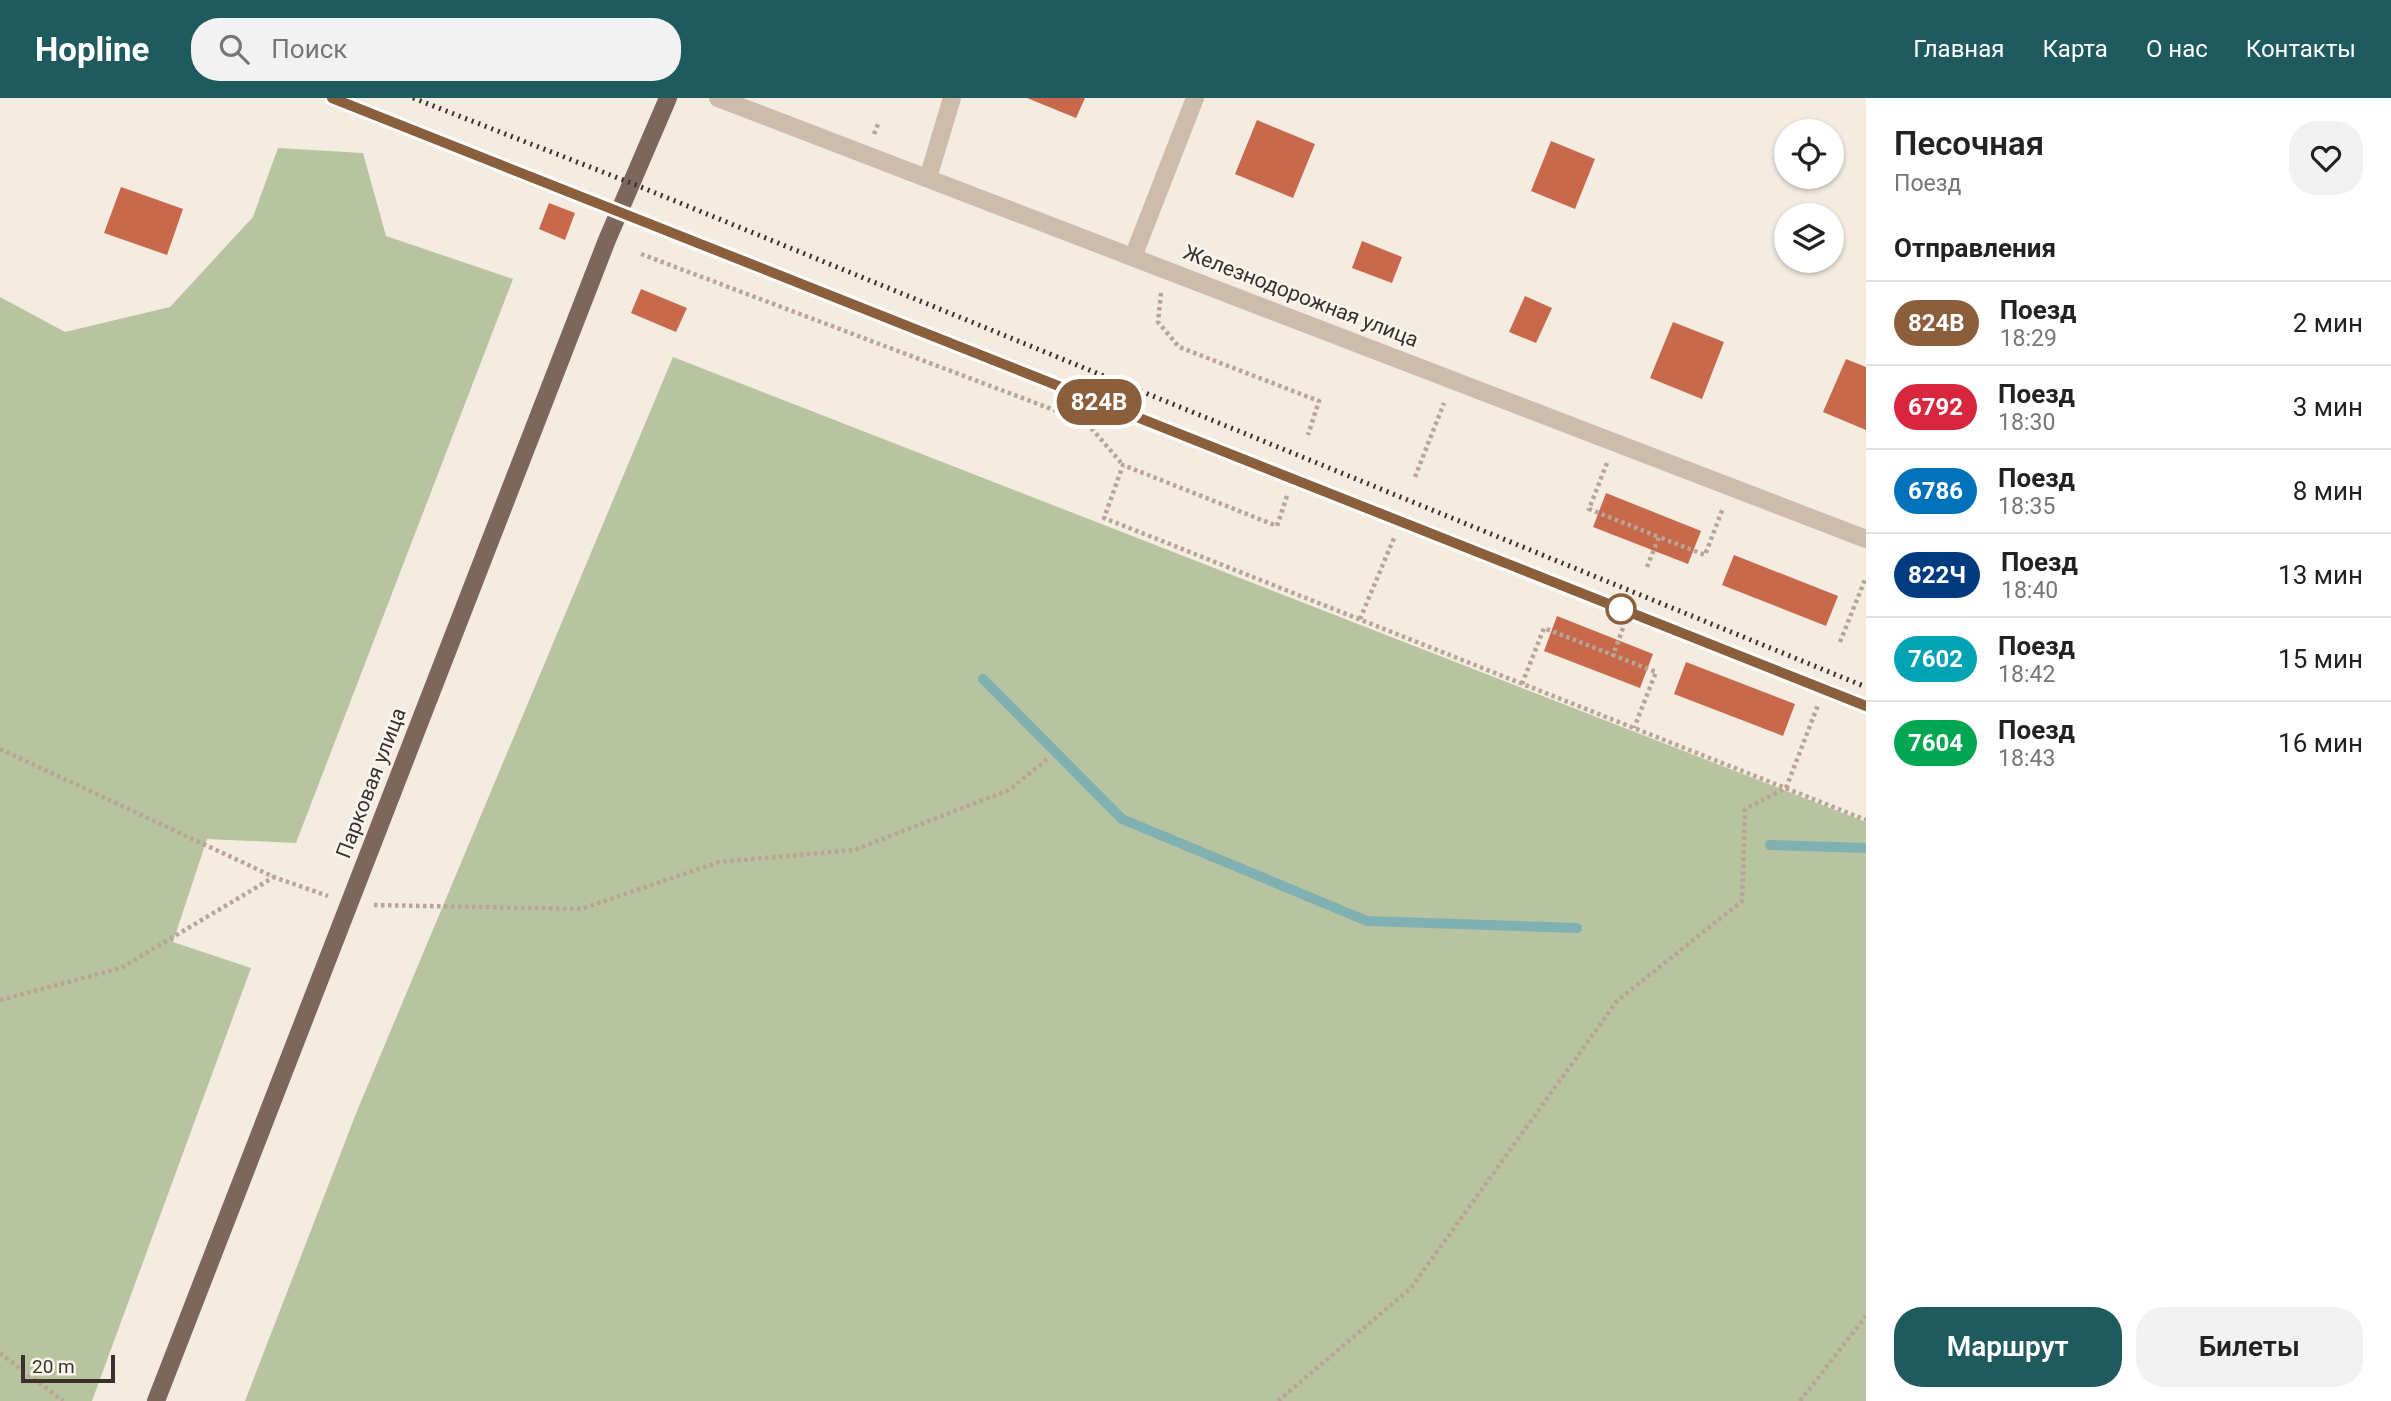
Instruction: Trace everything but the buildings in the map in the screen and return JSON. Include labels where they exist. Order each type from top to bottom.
[{"type":"main road","name":"Парковая улица","points":[[156,1401],[631,183],[668,98]]},
{"type":"street","name":"Железнодорожная улица","points":[[718,98],[1866,539]]},
{"type":"street","points":[[928,178],[952,98]]},
{"type":"street","points":[[1133,257],[1195,98]]},
{"type":"path","points":[[641,254],[1070,416],[1093,430],[1123,465],[1277,526],[1287,496]]},
{"type":"path","points":[[1163,269],[1158,322],[1180,346],[1319,401],[1308,435]]},
{"type":"path","points":[[1415,477],[1453,379]]},
{"type":"path","points":[[1615,442],[1589,509],[1659,537],[1705,555],[1731,488]]},
{"type":"path","points":[[1123,465],[1104,518],[1866,820]]},
{"type":"path","points":[[1647,567],[1659,537]]},
{"type":"path","points":[[1360,620],[1394,538]]},
{"type":"path","points":[[1840,642],[1866,577]]},
{"type":"path","points":[[1522,684],[1544,628],[1656,671],[1634,728]]},
{"type":"path","points":[[1613,655],[1623,628]]},
{"type":"path","points":[[1278,1401],[1411,1288],[1617,1001],[1742,901],[1745,809],[1786,788],[1818,705]]},
{"type":"path","points":[[0,749],[274,877],[348,904],[580,909],[719,862],[854,850],[1009,790],[1050,757]]},
{"type":"path","points":[[0,1000],[121,968],[274,877]]},
{"type":"path","points":[[1800,1401],[1866,1316]]},
{"type":"path","points":[[0,1353],[63,1401]]},
{"type":"green space","points":[[278,148],[363,153],[386,236],[513,279],[296,843],[207,839],[173,942],[251,968],[92,1401],[0,1401],[0,297],[65,332],[170,307],[253,217]]},
{"type":"green space","points":[[673,357],[1866,822],[1866,1401],[245,1401],[357,1111]]},
{"type":"waterway","points":[[983,679],[1122,819],[1367,921],[1577,928]]},
{"type":"waterway","points":[[1770,845],[1866,848]]},
{"type":"railway","points":[[332,98],[1866,706]]},
{"type":"railway","points":[[413,98],[631,183],[1866,687]]},
{"type":"train","name":"824В","points":[[332,98],[1866,706]]}]
